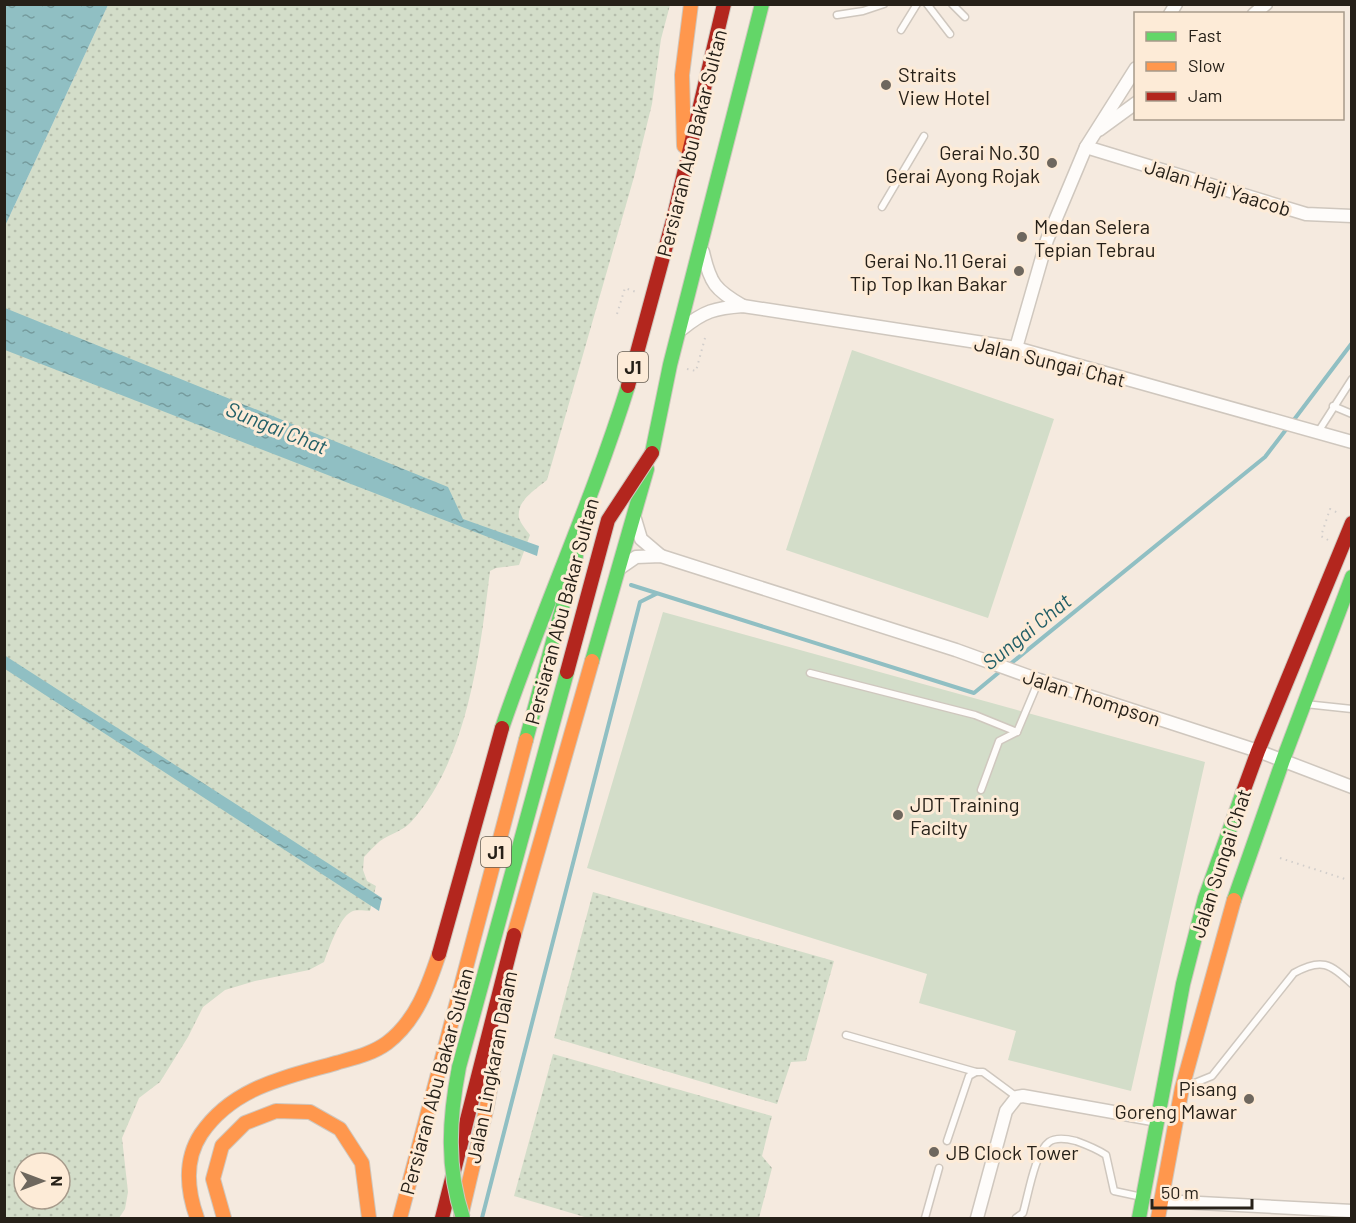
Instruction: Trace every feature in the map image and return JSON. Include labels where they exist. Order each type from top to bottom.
[{"type":"main road","points":[[686,163],[681,113],[682,75],[692,4]]},
{"type":"main road","name":"Persiaran Abu Bakar Sultan","points":[[400,1218],[488,879],[596,486],[653,297],[724,4]]},
{"type":"main road","name":"Persiaran Abu Bakar Sultan","points":[[442,1218],[519,915],[651,453],[700,243],[762,4]]},
{"type":"main road","points":[[462,1218],[451,1173],[449,1141],[451,1105],[459,1067],[608,520],[651,453]]},
{"type":"main road","points":[[197,1218],[189,1198],[188,1172],[194,1146],[207,1124],[224,1107],[244,1093],[267,1084],[365,1055],[386,1044],[403,1029],[417,1011],[429,984],[447,928],[501,731],[533,642],[596,486]]},
{"type":"main road","name":"Jalan Sungai Chat","points":[[1139,1218],[1183,984],[1205,898],[1258,751],[1352,523]]},
{"type":"main road","name":"Jalan Sungai Chat","points":[[1158,1218],[1182,1088],[1228,916],[1283,760],[1352,577]]},
{"type":"main road","name":"Jalan Lingkaran Dalam","points":[[462,1218],[487,1106],[519,915]]},
{"type":"main road","points":[[224,1218],[216,1204],[214,1182],[216,1161],[225,1142],[239,1127],[256,1115],[276,1110],[296,1109],[315,1113],[331,1121],[344,1134],[357,1153],[366,1174],[369,1218]]},
{"type":"street","points":[[1016,348],[1047,240],[1086,147],[1134,71]]},
{"type":"street","points":[[1094,134],[1134,104]]},
{"type":"street","name":"Jalan Haji Yaacob","points":[[1086,147],[1306,214],[1352,216]]},
{"type":"street","name":"Jalan Sungai Chat","points":[[700,243],[708,273],[717,289],[743,306]]},
{"type":"street","name":"Jalan Sungai Chat","points":[[678,332],[696,317],[710,310],[743,306],[1016,348],[1352,442]]},
{"type":"street","name":"Jalan Thompson","points":[[634,512],[641,539],[661,556]]},
{"type":"street","name":"Jalan Thompson","points":[[617,570],[636,557],[661,556],[956,650],[1034,678],[1258,751],[1352,787]]},
{"type":"street","points":[[977,1218],[1006,1111],[1017,1097],[1023,1096],[1158,1120]]},
{"type":"street","points":[[1161,1201],[1352,1211]]},
{"type":"lane","points":[[837,15],[864,11],[884,4]]},
{"type":"lane","points":[[901,30],[917,4]]},
{"type":"lane","points":[[927,4],[950,34]]},
{"type":"lane","points":[[952,4],[966,17]]},
{"type":"lane","points":[[882,207],[924,136]]},
{"type":"lane","points":[[1318,432],[1352,379]]},
{"type":"lane","points":[[1333,406],[1352,414]]},
{"type":"lane","points":[[810,673],[975,716],[1017,732]]},
{"type":"lane","points":[[981,790],[999,741],[1017,732],[1034,678]]},
{"type":"lane","points":[[1304,704],[1352,709]]},
{"type":"lane","points":[[1182,1088],[1212,1076],[1294,973],[1311,964],[1328,965],[1352,984]]},
{"type":"lane","points":[[846,1035],[976,1072],[983,1072],[1017,1097]]},
{"type":"lane","points":[[947,1141],[969,1076],[976,1072]]},
{"type":"lane","points":[[1016,1218],[1023,1213],[1041,1152],[1047,1143],[1056,1139],[1071,1140],[1097,1149],[1106,1155],[1114,1191],[1143,1197]]},
{"type":"lane","points":[[925,1218],[939,1168]]},
{"type":"path","points":[[617,314],[624,288]]},
{"type":"path","points":[[696,371],[705,338]]},
{"type":"path","points":[[1322,536],[1330,508]]},
{"type":"path","points":[[1280,858],[1345,879]]},
{"type":"green space","points":[[108,5],[670,5],[661,39],[652,104],[634,177],[547,480],[528,496],[519,512],[519,518],[530,535],[519,565],[490,571],[476,669],[458,736],[446,768],[430,796],[411,822],[380,841],[364,857],[363,870],[367,881],[376,886],[370,911],[356,911],[347,915],[335,934],[324,962],[309,970],[255,981],[225,990],[203,1007],[188,1037],[160,1082],[139,1098],[122,1138],[128,1192],[125,1209],[119,1218],[5,1218],[5,226]]},
{"type":"green space","points":[[852,350],[1054,419],[988,618],[786,550]]},
{"type":"green space","name":"JDT Training Facilty","points":[[663,612],[1205,762],[1131,1091],[1008,1060],[1016,1031],[919,1003],[927,974],[587,868]]},
{"type":"green space","points":[[593,892],[834,961],[806,1061],[791,1062],[777,1104],[554,1038]]},
{"type":"green space","points":[[553,1054],[772,1116],[762,1156],[772,1168],[759,1218],[588,1218],[514,1196]]},
{"type":"water","points":[[4,5],[108,5],[5,226]]},
{"type":"water","points":[[5,308],[448,487],[463,519],[539,546],[537,556],[5,350]]},
{"type":"water","points":[[4,655],[382,898],[379,911],[5,669]]},
{"type":"waterway","name":"Sungai Chat","points":[[1293,421],[1352,343]]},
{"type":"waterway","name":"Sungai Chat","points":[[1009,665],[1265,457],[1288,427]]},
{"type":"waterway","name":"Sungai Chat","points":[[631,585],[974,693],[1003,669]]},
{"type":"waterway","points":[[482,1218],[640,602],[656,594]]},
{"type":"traffic: fast","points":[[652,453],[670,365],[762,4]]},
{"type":"traffic: fast","points":[[502,728],[599,472],[628,386]]},
{"type":"traffic: fast","points":[[592,661],[647,469]]},
{"type":"traffic: fast","points":[[526,740],[576,557]]},
{"type":"traffic: fast","points":[[1234,900],[1283,760],[1352,577]]},
{"type":"traffic: fast","points":[[463,1218],[454,1180],[451,1143],[451,1124],[459,1067],[567,672]]},
{"type":"traffic: fast","points":[[1139,1218],[1183,984],[1205,898],[1243,792]]},
{"type":"traffic: slow","points":[[684,146],[682,75],[691,4]]},
{"type":"traffic: slow","points":[[514,935],[592,661]]},
{"type":"traffic: slow","points":[[400,1218],[526,740]]},
{"type":"traffic: slow","points":[[1158,1218],[1182,1088],[1234,900]]},
{"type":"traffic: slow","points":[[197,1218],[189,1186],[190,1165],[201,1134],[214,1118],[228,1105],[261,1086],[362,1055],[387,1043],[406,1024],[420,1003],[439,954]]},
{"type":"traffic: slow","points":[[461,1216],[487,1106],[496,1054]]},
{"type":"traffic: slow","points":[[224,1218],[213,1179],[222,1146],[245,1123],[276,1111],[310,1112],[340,1129],[362,1163],[369,1218]]},
{"type":"traffic: jam","points":[[628,386],[673,220],[724,4]]},
{"type":"traffic: jam","points":[[567,672],[608,520],[652,453]]},
{"type":"traffic: jam","points":[[1243,792],[1352,523]]},
{"type":"traffic: jam","points":[[439,954],[502,728]]},
{"type":"traffic: jam","points":[[442,1218],[514,935]]},
{"type":"place","name":"Straits View Hotel","points":[[886,85]]},
{"type":"place","name":"Gerai No.30 Gerai Ayong Rojak","points":[[1052,163]]},
{"type":"place","name":"Medan Selera Tepian Tebrau","points":[[1022,237]]},
{"type":"place","name":"Gerai No.11 Gerai Tip Top Ikan Bakar","points":[[1019,271]]},
{"type":"place","name":"JDT Training Facilty","points":[[898,815]]},
{"type":"place","name":"Pisang Goreng Mawar","points":[[1249,1099]]},
{"type":"place","name":"JB Clock Tower","points":[[934,1152]]}]
